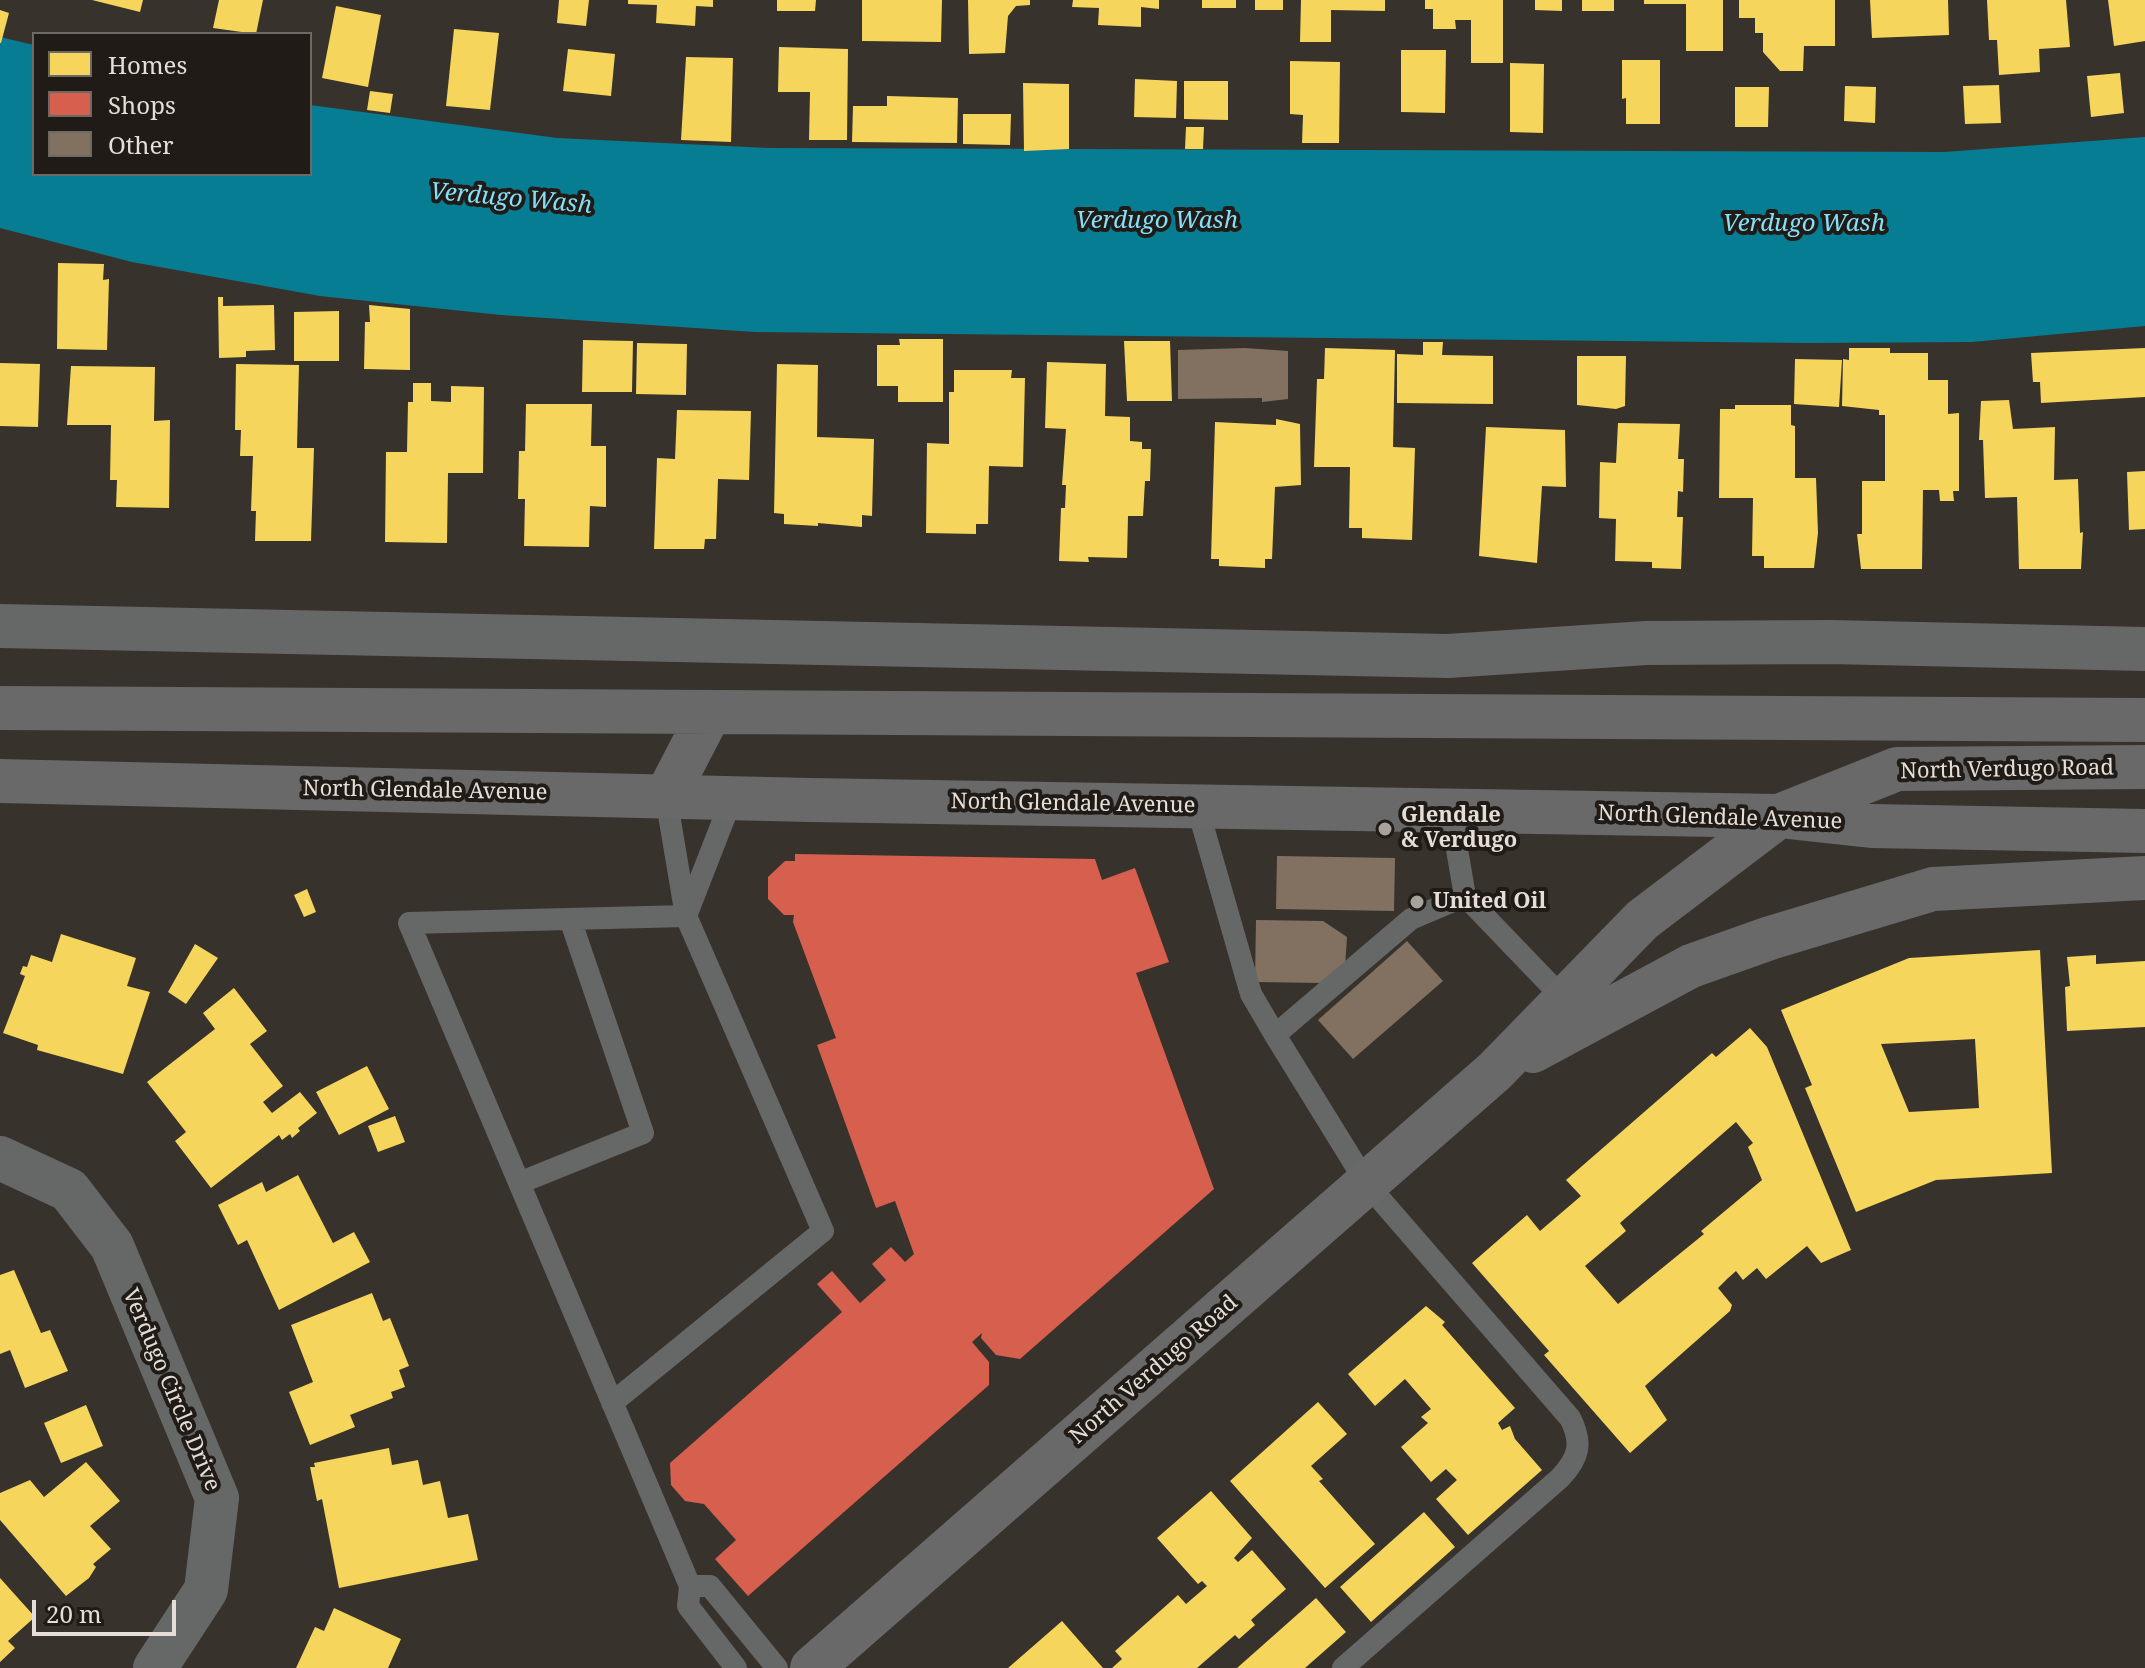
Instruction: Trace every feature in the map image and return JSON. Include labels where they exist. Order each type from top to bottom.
[{"type":"main road","points":[[0,708],[2145,720]]},
{"type":"main road","points":[[666,797],[709,714]]},
{"type":"main road","name":"North Verdugo Road","points":[[812,1668],[1495,1071],[1642,920],[1779,816],[1897,769],[2145,767]]},
{"type":"main road","name":"North Glendale Avenue","points":[[0,781],[666,797],[1779,816],[1871,826],[2145,831]]},
{"type":"main road","name":"North Verdugo Road","points":[[1495,1071],[1691,966],[1770,938],[1933,889],[2145,878]]},
{"type":"street","points":[[0,626],[1448,656],[1646,643],[1830,642],[2145,649]]},
{"type":"street","name":"Verdugo Circle Drive","points":[[0,1158],[69,1190],[112,1246],[217,1498],[206,1590],[155,1668]]},
{"type":"lane","points":[[612,1403],[823,1231],[686,916],[666,797]]},
{"type":"lane","points":[[686,916],[732,798]]},
{"type":"lane","points":[[1197,806],[1251,994],[1275,1035],[1367,1184],[1570,1418],[1578,1434],[1579,1449],[1572,1466],[1560,1478],[1343,1668]]},
{"type":"lane","points":[[1450,809],[1465,896],[1564,999]]},
{"type":"lane","points":[[1275,1035],[1411,919],[1465,896]]},
{"type":"lane","points":[[686,916],[409,923],[690,1586],[688,1606],[736,1668]]},
{"type":"lane","points":[[519,1183],[643,1133],[570,919]]},
{"type":"lane","points":[[690,1586],[710,1586],[777,1668]]},
{"type":"water","name":"Verdugo Wash","points":[[0,37],[32,45],[32,176],[312,176],[312,105],[557,138],[769,148],[1944,152],[2145,137],[2145,326],[1972,342],[1809,343],[755,332],[501,315],[320,296],[132,262],[0,228]]},
{"type":"building: Homes","points":[[92,0],[143,0],[140,12]]},
{"type":"building: Homes","points":[[219,0],[263,0],[256,32],[213,28]]},
{"type":"building: Homes","points":[[559,0],[589,0],[586,26],[557,23]]},
{"type":"building: Homes","points":[[628,0],[713,0],[713,7],[696,6],[695,26],[656,23],[657,5],[628,4]]},
{"type":"building: Homes","points":[[777,0],[816,0],[815,11],[777,11]]},
{"type":"building: Homes","points":[[862,0],[942,0],[941,42],[862,41]]},
{"type":"building: Homes","points":[[968,0],[1030,0],[1030,5],[1016,6],[1008,16],[1005,53],[969,54]]},
{"type":"building: Homes","points":[[1073,0],[1159,0],[1159,9],[1141,7],[1141,27],[1098,25],[1099,8],[1072,7]]},
{"type":"building: Homes","points":[[1202,0],[1236,0],[1236,8],[1202,8]]},
{"type":"building: Homes","points":[[1255,0],[1283,0],[1283,10],[1255,10]]},
{"type":"building: Homes","points":[[1301,0],[1385,0],[1385,11],[1331,10],[1331,42],[1300,42]]},
{"type":"building: Homes","points":[[1425,0],[1503,0],[1503,63],[1471,63],[1471,20],[1455,20],[1456,29],[1433,29],[1433,9],[1425,9]]},
{"type":"building: Homes","points":[[1535,0],[1562,0],[1562,11],[1535,10]]},
{"type":"building: Homes","points":[[1582,0],[1614,0],[1614,11],[1582,11]]},
{"type":"building: Homes","points":[[1644,0],[1723,0],[1723,51],[1686,51],[1686,4],[1644,4]]},
{"type":"building: Homes","points":[[1739,0],[1835,0],[1835,46],[1804,46],[1803,71],[1780,71],[1763,52],[1763,33],[1755,33],[1755,18],[1739,18]]},
{"type":"building: Homes","points":[[1870,0],[1948,0],[1949,35],[1872,38]]},
{"type":"building: Homes","points":[[1987,0],[2066,0],[2070,47],[2039,49],[2040,72],[1999,75],[1997,40],[1989,40]]},
{"type":"building: Homes","points":[[2108,0],[2145,0],[2145,41],[2114,46]]},
{"type":"building: Homes","points":[[336,6],[381,15],[368,87],[322,78]]},
{"type":"building: Homes","points":[[0,10],[9,13],[1,43],[0,43]]},
{"type":"building: Homes","points":[[454,29],[499,33],[490,110],[446,106]]},
{"type":"building: Homes","points":[[779,47],[848,49],[847,140],[809,140],[810,92],[778,92]]},
{"type":"building: Homes","points":[[568,49],[615,54],[611,96],[563,91]]},
{"type":"building: Homes","points":[[1401,50],[1446,50],[1445,113],[1401,112]]},
{"type":"building: Homes","points":[[686,57],[733,58],[731,142],[681,140]]},
{"type":"building: Homes","points":[[1622,60],[1660,60],[1660,124],[1626,124],[1626,98],[1622,99]]},
{"type":"building: Homes","points":[[1290,61],[1340,62],[1339,143],[1302,143],[1303,115],[1290,114]]},
{"type":"building: Homes","points":[[1510,63],[1544,64],[1543,133],[1510,132]]},
{"type":"building: Homes","points":[[2120,73],[2124,113],[2091,117],[2087,76]]},
{"type":"building: Homes","points":[[1135,79],[1177,81],[1176,118],[1134,117]]},
{"type":"building: Homes","points":[[1184,81],[1228,81],[1228,120],[1184,119]]},
{"type":"building: Homes","points":[[1023,83],[1069,84],[1069,149],[1024,151]]},
{"type":"building: Homes","points":[[1999,85],[2001,123],[1965,124],[1963,86]]},
{"type":"building: Homes","points":[[1845,86],[1876,87],[1875,123],[1844,121]]},
{"type":"building: Homes","points":[[1735,87],[1769,87],[1768,127],[1735,127]]},
{"type":"building: Homes","points":[[370,91],[393,94],[390,113],[367,110]]},
{"type":"building: Homes","points":[[887,96],[958,98],[957,143],[852,142],[853,106],[887,106]]},
{"type":"building: Homes","points":[[963,114],[1011,114],[1010,145],[963,144]]},
{"type":"building: Homes","points":[[1186,127],[1204,127],[1203,149],[1185,149]]},
{"type":"building: Homes","points":[[58,263],[104,264],[103,280],[109,279],[107,350],[57,349]]},
{"type":"building: Homes","points":[[218,297],[223,297],[223,306],[274,305],[275,350],[246,351],[246,357],[219,358]]},
{"type":"building: Homes","points":[[369,305],[410,309],[410,370],[364,369],[365,322],[370,322]]},
{"type":"building: Homes","points":[[339,311],[339,361],[294,361],[294,312]]},
{"type":"building: Homes","points":[[899,339],[943,339],[943,402],[898,402],[898,386],[877,386],[877,345],[900,345]]},
{"type":"building: Homes","points":[[583,340],[633,341],[632,392],[582,392]]},
{"type":"building: Homes","points":[[1124,341],[1170,341],[1172,401],[1127,401]]},
{"type":"building: Homes","points":[[1423,342],[1443,342],[1442,355],[1493,356],[1493,404],[1397,403],[1397,354],[1423,355]]},
{"type":"building: Homes","points":[[637,343],[687,344],[686,395],[636,394]]},
{"type":"building: Homes","points":[[1325,348],[1395,350],[1393,447],[1415,448],[1412,540],[1362,538],[1362,528],[1349,528],[1350,467],[1314,467],[1317,379],[1324,379]]},
{"type":"building: Homes","points":[[1849,348],[1890,348],[1890,353],[1928,353],[1928,380],[1948,380],[1948,414],[1959,413],[1959,491],[1953,491],[1954,501],[1940,501],[1939,490],[1923,490],[1922,569],[1861,569],[1857,534],[1862,534],[1862,481],[1885,481],[1885,415],[1879,415],[1879,410],[1842,406],[1843,359],[1849,360]]},
{"type":"building: Homes","points":[[2145,348],[2145,397],[2041,403],[2040,382],[2033,382],[2031,353]]},
{"type":"building: Homes","points":[[1577,356],[1626,356],[1625,406],[1616,409],[1577,405]]},
{"type":"building: Homes","points":[[1795,359],[1842,360],[1839,407],[1794,404]]},
{"type":"building: Homes","points":[[1047,362],[1106,364],[1105,416],[1130,417],[1130,441],[1142,442],[1142,449],[1151,449],[1150,481],[1145,481],[1143,516],[1128,516],[1127,558],[1088,557],[1089,562],[1059,561],[1061,508],[1065,508],[1066,485],[1062,485],[1066,429],[1045,428]]},
{"type":"building: Homes","points":[[0,363],[40,364],[38,427],[0,426]]},
{"type":"building: Homes","points":[[236,364],[299,365],[297,448],[314,448],[311,541],[255,541],[256,511],[251,511],[253,456],[240,456],[241,430],[235,430]]},
{"type":"building: Homes","points":[[777,364],[818,365],[817,437],[874,439],[872,516],[862,515],[862,527],[784,524],[784,514],[774,513]]},
{"type":"building: Homes","points":[[71,366],[155,367],[154,421],[170,420],[169,508],[116,507],[117,480],[110,480],[111,425],[67,425]]},
{"type":"building: Homes","points":[[954,370],[1012,370],[1011,378],[1025,378],[1023,467],[989,466],[988,524],[976,524],[976,534],[926,533],[927,443],[949,444],[949,392],[954,392]]},
{"type":"building: Homes","points":[[413,383],[431,383],[431,401],[451,402],[451,386],[484,387],[483,473],[448,473],[447,543],[385,542],[386,452],[407,452],[408,402],[413,402]]},
{"type":"building: Homes","points":[[2009,400],[2013,429],[2055,427],[2054,480],[2078,479],[2080,533],[2083,532],[2081,569],[2019,569],[2017,497],[1985,498],[1983,440],[1979,440],[1981,401]]},
{"type":"building: Homes","points":[[526,404],[592,404],[591,446],[606,446],[606,507],[590,506],[589,547],[524,546],[525,499],[518,499],[519,451],[525,451]]},
{"type":"building: Homes","points":[[1735,405],[1791,405],[1791,425],[1795,426],[1795,478],[1816,478],[1818,533],[1814,568],[1764,568],[1764,556],[1752,556],[1753,498],[1719,498],[1720,409],[1735,409]]},
{"type":"building: Homes","points":[[677,410],[751,411],[749,480],[718,479],[716,539],[705,539],[704,549],[654,549],[657,458],[675,459]]},
{"type":"building: Homes","points":[[1276,419],[1300,424],[1301,485],[1275,487],[1272,559],[1265,559],[1265,568],[1219,566],[1219,559],[1211,559],[1215,422],[1276,425]]},
{"type":"building: Homes","points":[[1618,423],[1680,424],[1678,459],[1684,459],[1683,492],[1678,491],[1677,517],[1683,517],[1681,569],[1652,568],[1652,562],[1615,561],[1616,519],[1599,518],[1600,462],[1616,463]]},
{"type":"building: Homes","points":[[1486,427],[1565,430],[1566,487],[1542,486],[1537,563],[1479,556]]},
{"type":"building: Homes","points":[[2145,471],[2145,529],[2129,530],[2127,472]]},
{"type":"building: Homes","points":[[307,889],[316,912],[304,917],[294,895]]},
{"type":"building: Homes","points":[[61,934],[136,958],[127,986],[150,992],[123,1074],[37,1050],[38,1045],[3,1033],[25,976],[20,974],[23,966],[27,967],[31,955],[52,962]]},
{"type":"building: Homes","points":[[195,944],[218,958],[186,1004],[168,992]]},
{"type":"building: Homes","points":[[2040,950],[2052,1173],[1936,1180],[1856,1212],[1805,1088],[1812,1085],[1781,1010],[1909,958]],"holes":[[[1975,1039],[1979,1108],[1909,1112],[1881,1044]]]},
{"type":"building: Homes","points":[[2096,955],[2096,964],[2145,961],[2145,1027],[2067,1031],[2065,987],[2070,986],[2067,957]]},
{"type":"building: Homes","points":[[234,988],[267,1031],[250,1044],[283,1086],[263,1102],[272,1113],[300,1092],[317,1113],[298,1128],[300,1131],[292,1138],[290,1134],[282,1140],[279,1135],[211,1188],[175,1141],[186,1132],[147,1082],[215,1029],[203,1013]]},
{"type":"building: Homes","points":[[1750,1028],[1767,1047],[1851,1250],[1821,1263],[1807,1246],[1766,1279],[1757,1268],[1743,1280],[1736,1271],[1727,1279],[1718,1288],[1732,1305],[1730,1311],[1645,1386],[1667,1420],[1630,1453],[1544,1355],[1549,1351],[1472,1263],[1527,1215],[1540,1231],[1581,1196],[1566,1180],[1712,1053],[1716,1057]],"holes":[[[1736,1122],[1753,1143],[1748,1147],[1762,1180],[1701,1231],[1704,1234],[1618,1304],[1585,1266],[1626,1231],[1620,1223]]]},
{"type":"building: Homes","points":[[367,1066],[389,1109],[339,1135],[316,1092]]},
{"type":"building: Homes","points":[[395,1116],[405,1142],[378,1152],[368,1126]]},
{"type":"building: Homes","points":[[298,1175],[333,1243],[354,1232],[370,1262],[279,1310],[247,1240],[238,1245],[218,1205],[262,1182],[266,1192]]},
{"type":"building: Homes","points":[[14,1270],[41,1333],[50,1330],[68,1371],[25,1388],[10,1350],[0,1354],[0,1275]]},
{"type":"building: Homes","points":[[372,1293],[383,1321],[390,1318],[409,1366],[399,1370],[405,1387],[391,1392],[393,1398],[350,1415],[355,1427],[310,1445],[289,1392],[313,1382],[291,1325]]},
{"type":"building: Homes","points":[[1426,1306],[1445,1322],[1442,1325],[1515,1408],[1498,1423],[1502,1430],[1510,1426],[1515,1439],[1542,1470],[1468,1535],[1436,1499],[1457,1480],[1446,1469],[1431,1482],[1401,1447],[1428,1423],[1421,1417],[1431,1409],[1405,1379],[1375,1406],[1348,1374]]},
{"type":"building: Homes","points":[[1318,1402],[1347,1434],[1311,1466],[1323,1479],[1319,1481],[1375,1544],[1325,1588],[1230,1481]]},
{"type":"building: Homes","points":[[86,1405],[103,1446],[61,1463],[44,1423]]},
{"type":"building: Homes","points":[[389,1448],[392,1465],[418,1460],[423,1485],[440,1481],[448,1518],[468,1514],[478,1560],[339,1588],[322,1499],[317,1501],[310,1467],[315,1467],[314,1463]]},
{"type":"building: Homes","points":[[86,1462],[120,1501],[90,1526],[111,1549],[93,1564],[96,1567],[89,1578],[66,1596],[0,1520],[0,1493],[30,1480],[44,1497]]},
{"type":"building: Homes","points":[[1211,1491],[1252,1538],[1234,1558],[1238,1562],[1252,1550],[1286,1589],[1251,1620],[1255,1625],[1239,1639],[1235,1635],[1197,1668],[1112,1668],[1122,1659],[1115,1651],[1178,1595],[1186,1604],[1207,1586],[1202,1581],[1198,1584],[1157,1538]]},
{"type":"building: Homes","points":[[1424,1512],[1455,1547],[1371,1622],[1340,1587]]},
{"type":"building: Homes","points":[[0,1578],[35,1617],[8,1641],[15,1648],[0,1662]]},
{"type":"building: Homes","points":[[1316,1598],[1346,1632],[1305,1668],[1237,1668]]},
{"type":"building: Homes","points":[[334,1608],[401,1639],[388,1668],[296,1668],[315,1627],[324,1631]]},
{"type":"building: Homes","points":[[1062,1621],[1103,1668],[1008,1668]]},
{"type":"building: Shops","points":[[795,854],[1095,859],[1102,880],[1135,868],[1169,962],[1136,973],[1214,1189],[1020,1359],[996,1355],[981,1338],[982,1333],[972,1342],[989,1362],[989,1385],[748,1596],[715,1559],[736,1540],[704,1504],[685,1501],[671,1485],[670,1463],[842,1312],[817,1284],[832,1271],[860,1303],[886,1280],[872,1264],[891,1247],[905,1262],[914,1254],[895,1201],[876,1208],[817,1045],[836,1038],[793,922],[794,915],[784,915],[768,899],[768,877],[785,861],[795,861]]},
{"type":"building: Other","points":[[1245,348],[1288,351],[1288,399],[1262,402],[1262,398],[1178,399],[1178,350]]},
{"type":"building: Other","points":[[1277,856],[1395,858],[1394,911],[1276,909]]},
{"type":"building: Other","points":[[1256,920],[1323,921],[1347,937],[1345,967],[1321,983],[1255,982]]},
{"type":"building: Other","points":[[1407,941],[1443,981],[1353,1059],[1318,1020]]},
{"type":"place","name":"Glendale & Verdugo","points":[[1385,829]]},
{"type":"place","name":"United Oil","points":[[1417,902]]}]
